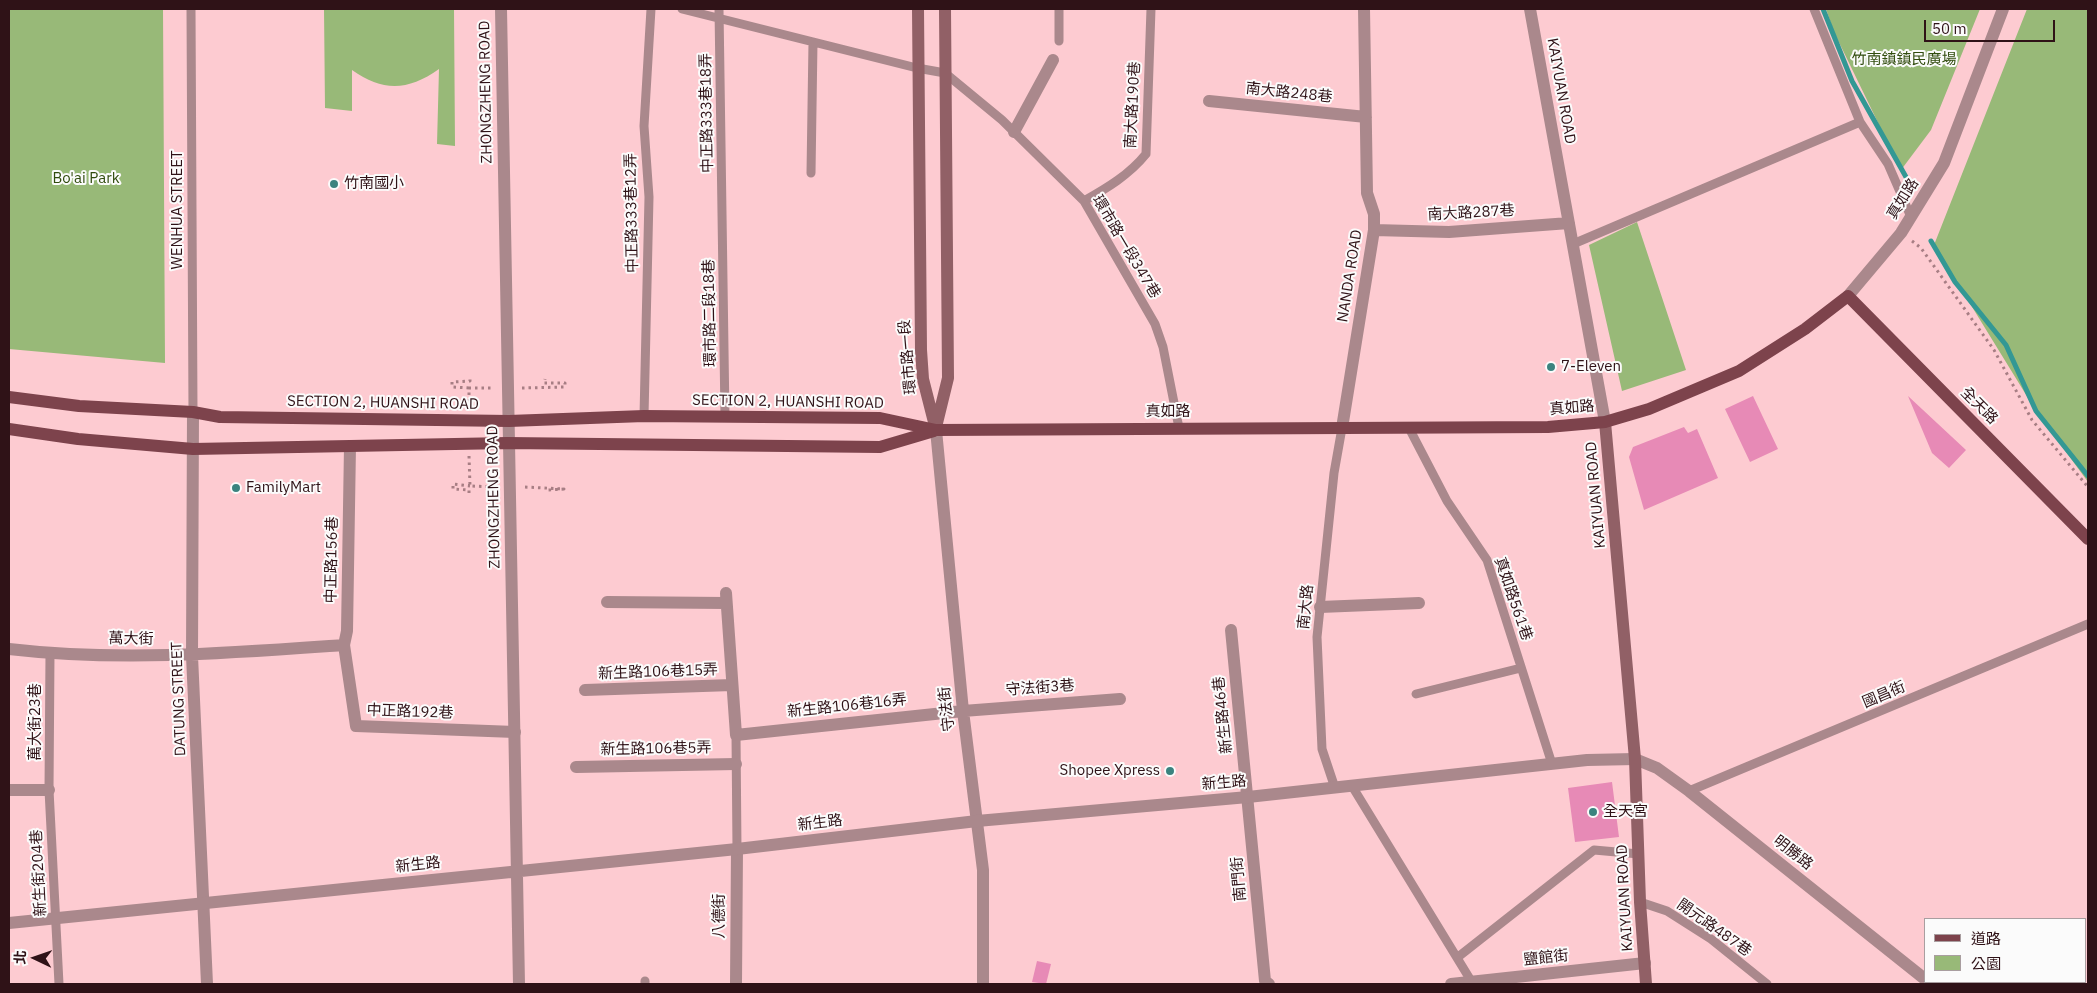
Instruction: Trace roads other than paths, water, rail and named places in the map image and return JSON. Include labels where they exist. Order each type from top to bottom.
[{"type":"main road","name":"環市路一段","points":[[918,9],[917,68],[921,350],[923,379],[936,430]]},
{"type":"main road","points":[[9,429],[78,439],[193,449],[507,443],[880,447],[936,430],[948,378],[945,9]]},
{"type":"main road","name":"真如路","points":[[936,430],[1548,427],[1605,422],[1649,408],[1739,371],[1805,329],[1848,296]]},
{"type":"main road","name":"全天路","points":[[1848,296],[2088,539]]},
{"type":"main road","name":"SECTION 2, HUANSHI ROAD","points":[[9,397],[79,406],[193,412],[220,417],[509,421],[644,416],[880,418],[936,430]]},
{"type":"main road","name":"KAIYUAN ROAD","points":[[1605,422],[1636,759],[1640,902],[1646,984]]},
{"type":"street","name":"ZHONGZHENG ROAD","points":[[501,9],[509,421],[507,443],[515,732],[519,984]]},
{"type":"street","name":"NANDA ROAD","points":[[1342,428],[1374,230],[1374,214],[1367,193],[1364,9]]},
{"type":"street","name":"KAIYUAN ROAD","points":[[1530,9],[1605,422]]},
{"type":"street","name":"真如路","points":[[1848,296],[1901,233],[1944,163],[2003,9]]},
{"type":"street","points":[[1014,132],[1053,60]]},
{"type":"street","name":"南大路248巷","points":[[1209,101],[1366,117]]},
{"type":"street","name":"南大路287巷","points":[[1374,230],[1449,232],[1569,223]]},
{"type":"street","name":"DATUNG STREET","points":[[193,412],[192,656],[207,984]]},
{"type":"street","name":"守法街","points":[[936,430],[963,711],[983,870],[983,984]]},
{"type":"street","name":"中正路156巷","points":[[344,644],[347,631],[350,446]]},
{"type":"street","points":[[608,602],[726,598],[736,735]]},
{"type":"street","points":[[1320,607],[1419,602]]},
{"type":"street","name":"新生路46巷","points":[[1232,630],[1248,798]]},
{"type":"street","name":"中正路192巷","points":[[344,644],[356,726],[515,732]]},
{"type":"street","name":"萬大街","points":[[9,649],[50,654],[192,656],[344,644]]},
{"type":"street","name":"新生路106巷15弄","points":[[585,690],[732,685]]},
{"type":"street","name":"守法街3巷","points":[[963,711],[1120,699]]},
{"type":"street","name":"新生路106巷16弄","points":[[736,735],[963,711]]},
{"type":"street","name":"新生路","points":[[9,923],[737,849],[977,821],[1248,798],[1587,760],[1636,759]]},
{"type":"street","name":"明勝路","points":[[1636,759],[1657,768],[1690,791],[1924,979]]},
{"type":"street","name":"新生路106巷5弄","points":[[576,767],[736,764]]},
{"type":"street","points":[[9,790],[49,790]]},
{"type":"street","name":"南門街","points":[[1248,798],[1265,981],[1269,984]]},
{"type":"street","name":"八德街","points":[[736,984],[737,849]]},
{"type":"street","name":"鹽館街","points":[[1451,984],[1645,963]]},
{"type":"lane","name":"WENHUA STREET","points":[[191,9],[193,412]]},
{"type":"lane","name":"中正路333巷12弄","points":[[644,416],[648,197],[644,126],[651,9]]},
{"type":"lane","points":[[682,9],[719,13],[813,42],[917,68],[945,73]]},
{"type":"lane","points":[[1059,9],[1059,41]]},
{"type":"lane","name":"南大路190巷","points":[[1084,201],[1111,187],[1136,166],[1146,154],[1151,9]]},
{"type":"lane","points":[[1814,9],[1860,122],[1888,164],[1911,217]]},
{"type":"lane","name":"中正路333巷18弄","points":[[719,13],[722,209]]},
{"type":"lane","points":[[811,173],[813,42]]},
{"type":"lane","name":"環市路一段347巷","points":[[945,73],[1014,132],[1084,201],[1155,324],[1163,347],[1179,428]]},
{"type":"lane","points":[[1573,244],[1860,122]]},
{"type":"lane","name":"環市路二段18巷","points":[[722,209],[725,417]]},
{"type":"lane","name":"南大路","points":[[1335,788],[1322,749],[1316,637],[1334,473],[1342,428]]},
{"type":"lane","name":"真如路561巷","points":[[1409,428],[1447,501],[1487,560],[1552,764]]},
{"type":"lane","name":"國昌街","points":[[1690,791],[2088,624]]},
{"type":"lane","name":"萬大街23巷","points":[[49,790],[50,654]]},
{"type":"lane","points":[[1416,694],[1521,668]]},
{"type":"lane","points":[[736,735],[737,849]]},
{"type":"lane","points":[[1352,786],[1473,983]]},
{"type":"lane","name":"新生街204巷","points":[[49,790],[59,984]]},
{"type":"lane","points":[[1458,958],[1594,850],[1639,854]]},
{"type":"lane","name":"開元路487巷","points":[[1640,902],[1667,911],[1711,939],[1767,984]]},
{"type":"waterway","points":[[1823,9],[1852,81],[1906,177]]},
{"type":"waterway","points":[[1931,241],[1955,282],[2006,345],[2036,411],[2088,476]]},
{"type":"place","name":"竹南國小","points":[[334,184]]},
{"type":"place","name":"7-Eleven","points":[[1551,367]]},
{"type":"place","name":"FamilyMart","points":[[236,488]]},
{"type":"place","name":"Shopee Xpress","points":[[1170,771]]},
{"type":"place","name":"全天宮","points":[[1593,812]]},
{"type":"park label","name":"竹南鎮鎮民廣場","points":[[1904,60]]},
{"type":"park label","name":"Bo'ai Park","points":[[86,179]]}]
